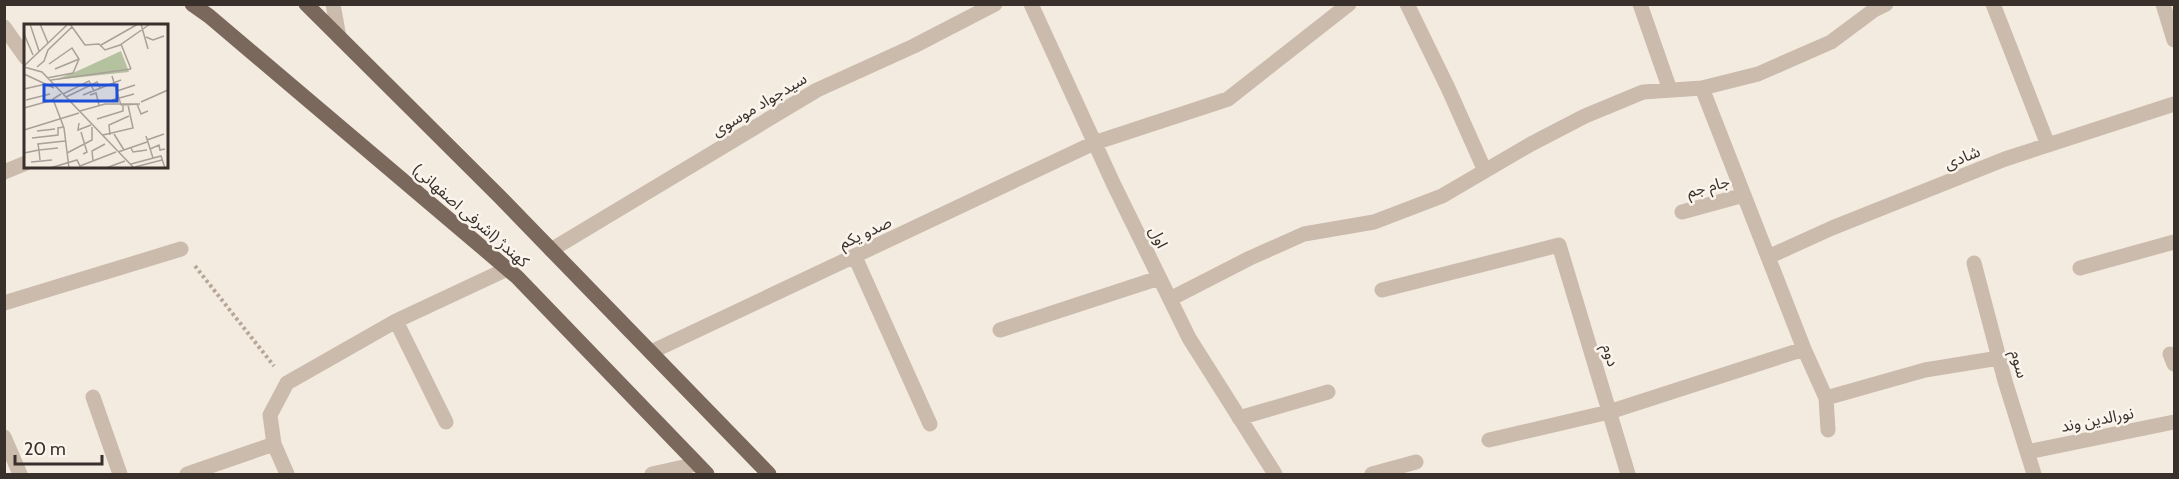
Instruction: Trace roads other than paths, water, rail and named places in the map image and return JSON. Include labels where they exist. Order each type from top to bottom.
[{"type":"main road","name":"کهندژ (اشرفی اصفهانی)","points":[[192,4],[507,269],[702,469]]},
{"type":"main road","name":"کهندژ (اشرفی اصفهانی)","points":[[306,4],[770,474]]},
{"type":"street","points":[[333,4],[339,37]]},
{"type":"street","name":"سیدجواد موسوی","points":[[551,250],[817,90],[915,46],[995,4]]},
{"type":"street","name":"اول","points":[[1031,4],[1189,338],[1275,474]]},
{"type":"street","name":"صدو یکم","points":[[651,352],[1095,143],[1228,99],[1349,4]]},
{"type":"street","points":[[1407,4],[1485,171]]},
{"type":"street","points":[[1640,4],[1670,90]]},
{"type":"street","points":[[1170,299],[1250,258],[1304,234],[1374,222],[1442,196],[1531,144],[1585,116],[1644,92],[1702,88],[1758,74],[1831,42],[1874,10],[1886,4]]},
{"type":"street","points":[[1993,4],[2048,145]]},
{"type":"street","points":[[2163,4],[2171,19],[2175,40]]},
{"type":"street","points":[[4,27],[24,55]]},
{"type":"street","points":[[1702,88],[1804,349],[1826,398],[1828,430]]},
{"type":"street","name":"شادی","points":[[1768,256],[2005,159],[2175,104]]},
{"type":"street","points":[[4,172],[24,163]]},
{"type":"street","name":"جام جم","points":[[1682,212],[1744,195]]},
{"type":"street","points":[[2080,268],[2175,242]]},
{"type":"street","name":"دوم","points":[[1382,290],[1559,245],[1628,474]]},
{"type":"street","points":[[4,303],[181,249]]},
{"type":"street","points":[[855,257],[930,424]]},
{"type":"street","name":"سوم","points":[[1974,263],[1999,358],[2034,474]]},
{"type":"street","points":[[286,474],[274,444],[270,416],[287,383],[396,321],[507,269]]},
{"type":"street","points":[[1000,330],[1159,278]]},
{"type":"street","points":[[396,321],[446,422]]},
{"type":"street","points":[[1489,440],[1609,412],[1804,349]]},
{"type":"street","points":[[1826,398],[1925,370],[1999,358]]},
{"type":"street","points":[[1239,418],[1328,392]]},
{"type":"street","points":[[93,397],[120,474]]},
{"type":"street","name":"نورالدین وند","points":[[2027,452],[2175,423]]},
{"type":"street","points":[[4,437],[20,474]]},
{"type":"street","points":[[187,474],[274,444]]},
{"type":"street","points":[[1371,474],[1416,462]]},
{"type":"street","points":[[652,474],[702,469]]}]
